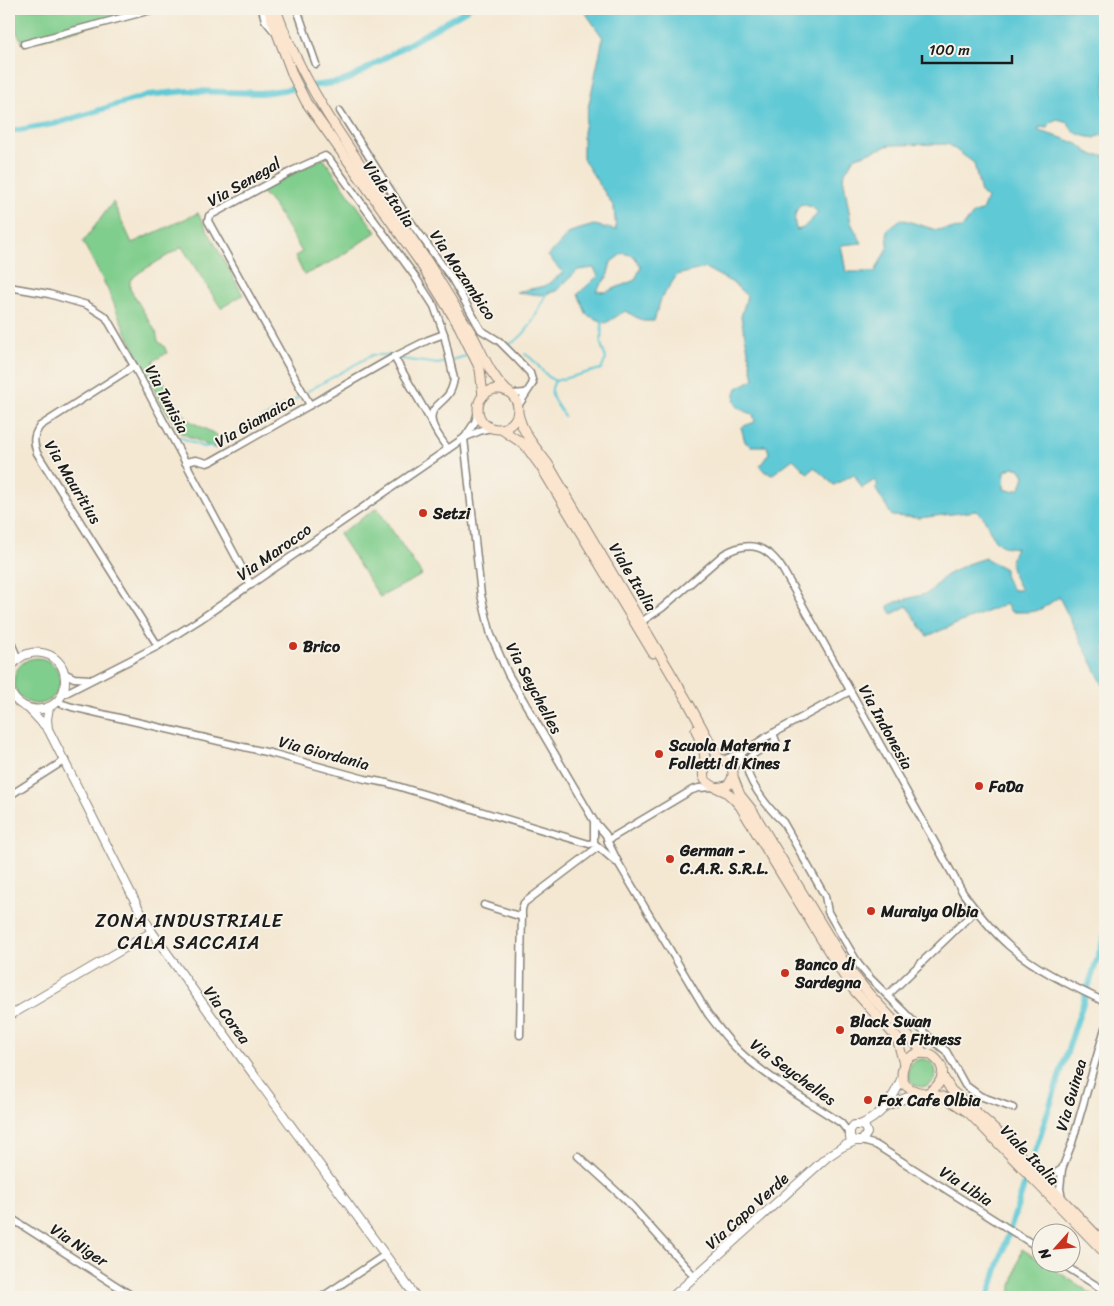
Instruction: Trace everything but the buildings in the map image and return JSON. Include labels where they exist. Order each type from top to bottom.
[{"type":"main road","name":"Viale Italia","points":[[268,9],[293,76],[306,102],[419,261],[459,326],[480,370],[482,396]]},
{"type":"main road","name":"Viale Italia","points":[[276,9],[305,75],[343,141],[425,258],[474,339],[488,369],[509,392]]},
{"type":"main road","points":[[493,389],[509,392],[518,409],[512,424],[501,429],[491,428],[483,422],[478,412],[482,396],[493,389]]},
{"type":"main road","name":"Viale Italia","points":[[518,409],[527,437],[548,464],[721,760]]},
{"type":"main road","name":"Viale Italia","points":[[501,429],[525,445],[546,476],[684,706],[700,738],[704,751],[705,772]]},
{"type":"main road","points":[[721,760],[729,763],[740,795],[752,810],[848,968],[870,995],[924,1053],[937,1060],[941,1067],[942,1075],[937,1087],[931,1092],[921,1093],[910,1089],[902,1077],[904,1064],[897,1038],[853,989],[842,973],[740,806],[730,796],[707,782],[705,772],[710,762],[721,760]]},
{"type":"main road","points":[[715,788],[727,786],[733,774]]},
{"type":"main road","points":[[904,1064],[916,1054],[924,1053]]},
{"type":"main road","name":"Viale Italia","points":[[942,1075],[951,1090],[995,1129],[1021,1161]]},
{"type":"main road","name":"Viale Italia","points":[[921,1093],[943,1098],[958,1105],[968,1113],[1063,1200],[1105,1244]]},
{"type":"main road","name":"Viale Italia","points":[[1036,1175],[1105,1253]]},
{"type":"street","points":[[24,44],[127,12],[154,9]]},
{"type":"street","points":[[262,9],[265,20],[276,33]]},
{"type":"street","points":[[297,9],[316,64]]},
{"type":"street","name":"Via Mozambico","points":[[340,111],[408,218],[452,279],[481,330],[504,346],[530,373],[533,383],[525,393],[518,409]]},
{"type":"street","name":"Via Senegal","points":[[310,405],[208,222],[209,216],[294,170],[325,156],[330,160],[426,292],[439,316],[454,379],[448,395],[434,408],[432,424]]},
{"type":"street","name":"Via Tunisia","points":[[9,287],[48,294],[87,305],[106,318],[134,366],[251,585]]},
{"type":"street","points":[[310,405],[394,357],[444,334]]},
{"type":"street","points":[[394,357],[448,449]]},
{"type":"street","name":"Via Mauritius","points":[[134,366],[40,426],[34,434],[34,442],[42,461],[158,646]]},
{"type":"street","points":[[509,392],[525,393]]},
{"type":"street","name":"Via Giamaica","points":[[185,462],[196,460],[207,463],[212,461],[310,405]]},
{"type":"street","name":"Via Marocco","points":[[464,438],[475,422],[478,412]]},
{"type":"street","name":"Via Marocco","points":[[62,695],[158,646],[200,620],[464,438],[491,428]]},
{"type":"street","name":"Via Seychelles","points":[[464,438],[481,594],[491,635],[508,674],[594,821],[606,837],[619,864],[697,996],[724,1035],[748,1059],[765,1072],[841,1123],[858,1130]]},
{"type":"street","name":"Via Indonesia","points":[[641,622],[662,608],[731,550],[747,546],[763,549],[773,556],[783,570],[963,893],[1009,946],[1043,970],[1105,1002]]},
{"type":"street","points":[[9,638],[14,661],[9,673]]},
{"type":"street","points":[[14,661],[28,653],[47,654],[61,665],[64,673],[65,687],[57,702],[39,710],[29,709]]},
{"type":"street","points":[[64,673],[82,680],[94,679]]},
{"type":"street","name":"Via Corea","points":[[9,688],[11,695],[19,704],[29,709],[48,729],[152,932],[226,1037],[416,1297]]},
{"type":"street","points":[[721,760],[743,752],[773,733],[850,691]]},
{"type":"street","name":"Via Giordania","points":[[57,702],[387,783],[589,844],[596,842],[599,833],[606,837]]},
{"type":"street","points":[[48,729],[49,707]]},
{"type":"street","points":[[773,733],[776,741],[750,758],[746,767],[758,792],[774,814],[784,822],[825,896],[828,912],[859,965],[930,1038],[946,1051],[965,1085],[980,1096],[1013,1108]]},
{"type":"street","points":[[733,774],[743,752]]},
{"type":"street","points":[[9,796],[65,760]]},
{"type":"street","points":[[692,790],[705,772]]},
{"type":"street","points":[[520,1035],[522,917],[524,903],[585,856],[596,842],[605,846],[606,837],[620,832],[692,790],[715,788]]},
{"type":"street","name":"Via Seychelles","points":[[594,821],[596,842],[619,864]]},
{"type":"street","points":[[581,842],[585,856]]},
{"type":"street","points":[[484,905],[522,917]]},
{"type":"street","points":[[888,995],[976,910]]},
{"type":"street","points":[[9,1016],[152,932]]},
{"type":"street","name":"Via Guinea","points":[[1063,1200],[1060,1189],[1062,1169],[1072,1143],[1105,1028]]},
{"type":"street","name":"Via Capo Verde","points":[[672,1297],[826,1158],[842,1147],[858,1130],[873,1119],[886,1106],[897,1090],[902,1077]]},
{"type":"street","name":"Via Capo Verde","points":[[886,1106],[921,1093]]},
{"type":"street","points":[[858,1130],[859,1141]]},
{"type":"street","points":[[858,1130],[859,1141]]},
{"type":"street","name":"Via Libia","points":[[858,1130],[876,1146],[1032,1244]]},
{"type":"street","name":"Via Capo Verde","points":[[842,1147],[859,1141]]},
{"type":"street","name":"Via Libia","points":[[859,1141],[876,1146]]},
{"type":"street","points":[[578,1156],[626,1200],[694,1276]]},
{"type":"street","points":[[1036,1175],[1048,1176],[1062,1169]]},
{"type":"street","name":"Via Niger","points":[[9,1217],[134,1297]]},
{"type":"street","points":[[322,1297],[385,1254]]},
{"type":"street","points":[[1078,1274],[1105,1291]]},
{"type":"green space","points":[[9,9],[155,9],[24,44],[12,23]]},
{"type":"green space","points":[[323,158],[376,232],[335,260],[304,275],[295,256],[302,252],[275,207],[261,191]]},
{"type":"green space","points":[[113,202],[132,243],[198,213],[243,295],[221,308],[182,247],[130,280],[130,289],[156,332],[158,341],[164,346],[167,353],[153,361],[178,409],[192,422],[217,435],[216,449],[179,432],[157,395],[107,288],[83,242]]},
{"type":"green space","points":[[377,508],[422,575],[380,597],[339,534]]},
{"type":"green space","points":[[32,658],[42,658],[56,668],[60,681],[56,694],[50,700],[42,704],[32,704],[18,694],[14,686],[14,676],[24,662]]},
{"type":"green space","points":[[922,1059],[932,1063],[936,1073],[932,1083],[922,1087],[912,1083],[908,1073],[912,1063]]},
{"type":"green space","points":[[1022,1249],[1032,1255],[1032,1274],[1061,1274],[1097,1297],[1009,1297]]},
{"type":"water","points":[[583,9],[1105,9],[1105,137],[1101,135],[1095,138],[1078,134],[1072,130],[1068,122],[1057,119],[1051,122],[1047,128],[1039,127],[1039,131],[1073,142],[1084,148],[1087,152],[1097,156],[1105,155],[1105,686],[1059,597],[1041,609],[1032,611],[1011,612],[1006,604],[927,636],[907,606],[892,614],[888,606],[928,593],[945,576],[967,564],[985,558],[1005,569],[1005,578],[1013,590],[1021,590],[1011,565],[1016,548],[1003,546],[998,543],[981,514],[976,511],[919,518],[892,516],[875,488],[878,486],[875,480],[862,488],[854,474],[834,485],[814,467],[808,474],[793,459],[773,474],[765,472],[760,466],[769,453],[767,446],[751,446],[745,442],[741,427],[755,422],[753,414],[743,411],[737,406],[734,398],[737,388],[754,379],[741,317],[747,296],[733,283],[705,268],[677,275],[661,299],[654,321],[643,321],[625,311],[606,323],[587,315],[578,294],[598,276],[594,268],[578,270],[556,291],[541,295],[516,292],[545,286],[563,273],[548,256],[570,232],[594,225],[616,230],[614,207],[583,159],[583,132],[603,38]],"holes":[[[948,144],[974,163],[981,193],[987,198],[982,211],[974,213],[962,228],[936,230],[901,219],[887,230],[888,246],[875,272],[846,272],[841,245],[862,243],[851,223],[843,176],[854,158],[890,145]],[[801,204],[812,207],[818,213],[803,228],[797,230],[795,224],[797,210]],[[623,253],[634,256],[641,267],[635,280],[606,292],[596,291],[607,277],[611,262]],[[1013,467],[1020,469],[1024,476],[1020,489],[1012,491],[1004,489],[1005,471]]]},
{"type":"waterway","points":[[9,130],[58,123],[148,95],[187,91],[262,93],[340,82],[351,78],[468,9]]},
{"type":"waterway","points":[[507,345],[514,342],[526,331],[546,294]]},
{"type":"waterway","points":[[525,354],[546,375],[555,381],[601,369],[606,359],[601,344],[602,322]]},
{"type":"waterway","points":[[308,391],[372,355],[389,355]]},
{"type":"waterway","points":[[402,359],[438,364],[466,356]]},
{"type":"waterway","points":[[555,381],[552,395],[564,416]]},
{"type":"waterway","points":[[180,437],[203,447],[218,445],[299,397]]},
{"type":"waterway","points":[[988,1297],[1105,935]]},
{"type":"place","name":"Setzi","points":[[423,513]]},
{"type":"place","name":"Brico","points":[[293,646]]},
{"type":"place","name":"Scuola Materna I Folletti di Kines","points":[[659,754]]},
{"type":"place","name":"FaDa","points":[[979,786]]},
{"type":"place","name":"German - C.A.R. S.R.L.","points":[[670,859]]},
{"type":"place","name":"Muraiya Olbia","points":[[871,911]]},
{"type":"place","name":"Banco di Sardegna","points":[[785,973]]},
{"type":"place","name":"Black Swan Danza & Fitness","points":[[840,1030]]},
{"type":"place","name":"Fox Cafe Olbia","points":[[868,1100]]},
{"type":"district","name":"ZONA INDUSTRIALE CALA SACCAIA","points":[[189,931]]}]
